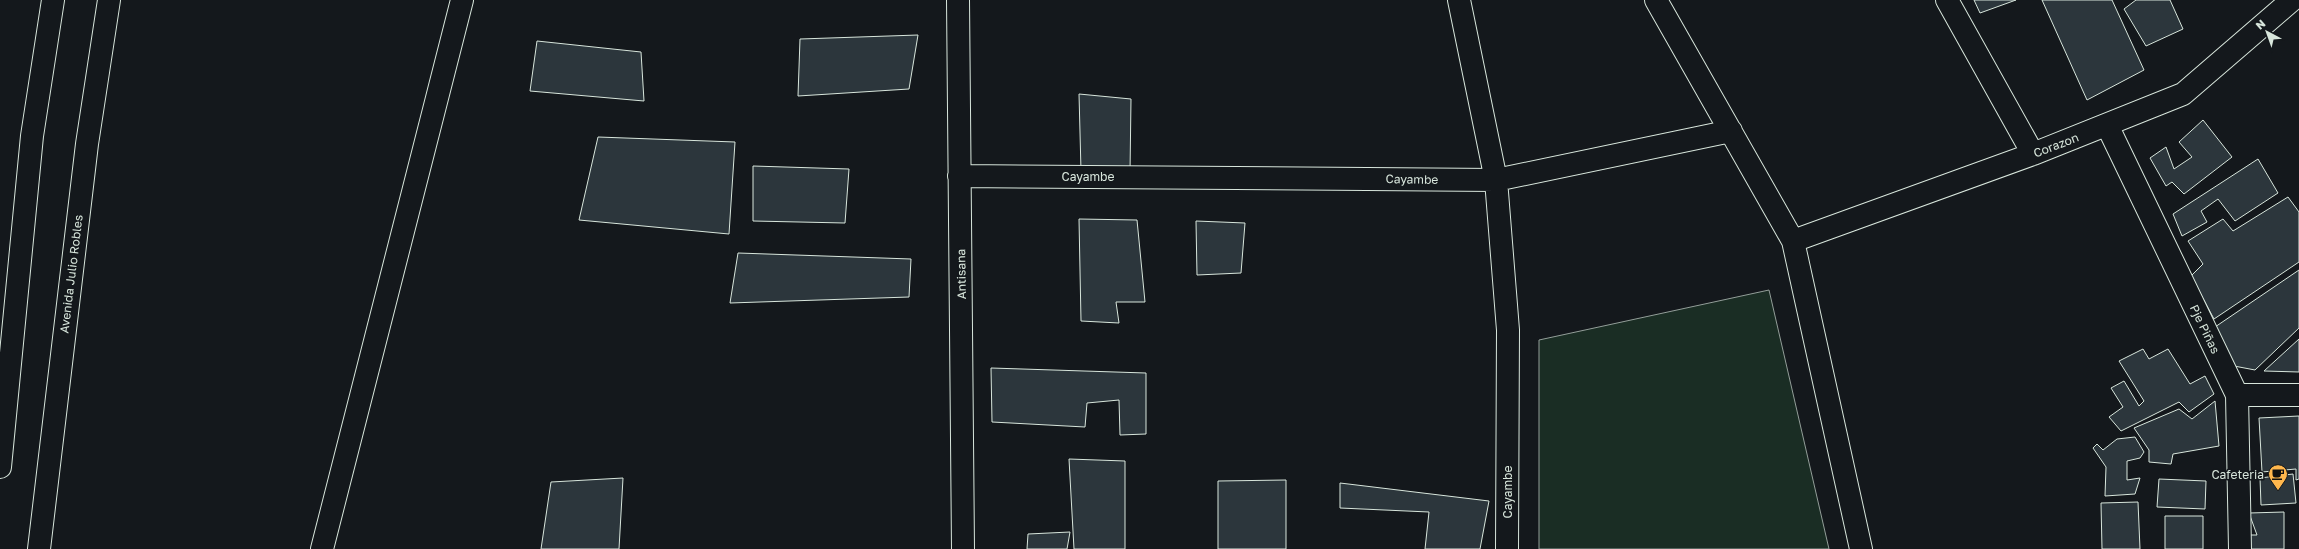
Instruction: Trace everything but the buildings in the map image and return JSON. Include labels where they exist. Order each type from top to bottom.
[{"type":"street","points":[[0,467],[32,136],[53,0]]},
{"type":"street","name":"Avenida Julio Robles","points":[[39,549],[87,144],[109,0]]},
{"type":"street","points":[[322,549],[462,0]]},
{"type":"street","name":"Antisana","points":[[958,0],[964,549]]},
{"type":"street","points":[[1459,0],[1496,180],[1731,131]]},
{"type":"street","points":[[1656,0],[1793,241],[1861,549]]},
{"type":"street","points":[[1947,0],[2033,154]]},
{"type":"street","name":"Corazon","points":[[1793,241],[2033,154],[2183,94],[2292,0]]},
{"type":"street","name":"Pje Piñas","points":[[2107,125],[2236,395],[2240,549]]},
{"type":"street","name":"Cayambe","points":[[960,176],[1496,180],[1508,330],[1507,549]]},
{"type":"street","points":[[2236,395],[2299,395]]},
{"type":"green space","points":[[1769,290],[1829,549],[1539,549],[1539,340]]},
{"type":"place","name":"Cafeteria","points":[[2278,491]]}]
